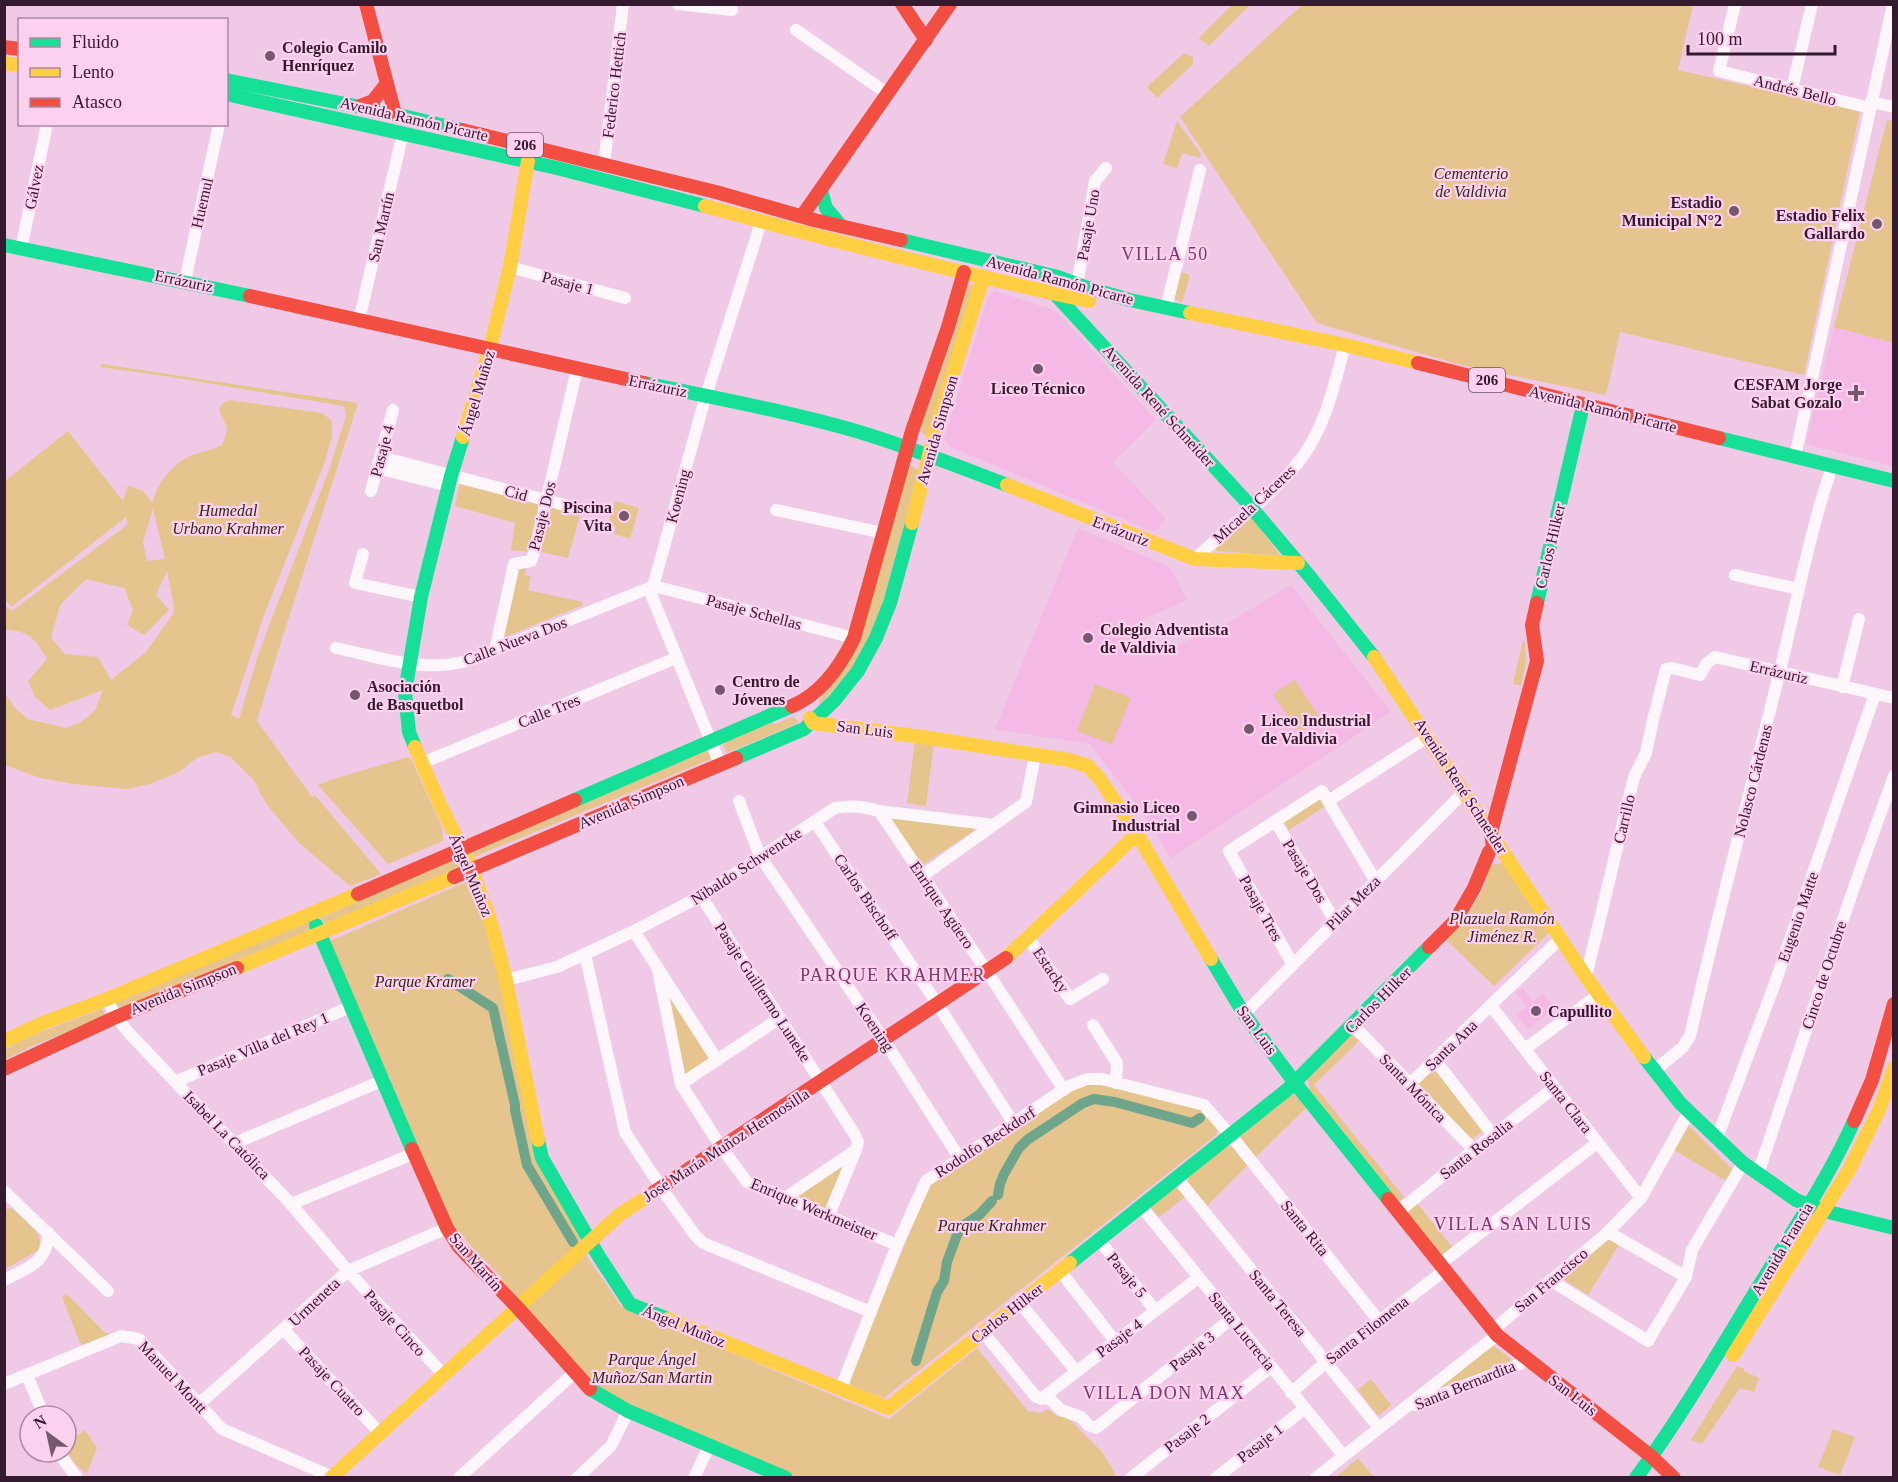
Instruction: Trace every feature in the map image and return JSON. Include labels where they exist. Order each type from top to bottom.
[{"type":"main road","points":[[366,4],[395,114],[408,134]]},
{"type":"main road","points":[[902,4],[926,40]]},
{"type":"main road","points":[[761,222],[771,218],[787,221],[802,216],[807,211],[950,4]]},
{"type":"main road","name":"Avenida Ramón Picarte","points":[[228,80],[395,114],[716,192],[840,226],[1058,277],[1077,285],[1166,308],[1893,481]]},
{"type":"main road","points":[[360,106],[374,102],[387,83]]},
{"type":"main road","name":"Avenida Ramón Picarte","points":[[228,94],[528,161],[983,278],[1344,351],[1893,493]]},
{"type":"main road","name":"Ángel Muñoz","points":[[528,161],[510,267],[490,348],[450,481],[421,597],[405,692],[409,732],[472,869],[492,926],[506,980],[542,1158],[630,1304],[888,1408]]},
{"type":"main road","points":[[821,190],[826,208],[840,226]]},
{"type":"main road","name":"Errázuriz","points":[[4,245],[185,281],[807,418],[928,454],[1195,559],[1298,563]]},
{"type":"main road","points":[[964,272],[976,264],[1000,263]]},
{"type":"main road","name":"Avenida Simpson","points":[[4,1041],[45,1022],[107,999],[312,914],[712,742],[811,696],[829,678],[843,659],[854,638],[907,447],[948,327],[964,272]]},
{"type":"main road","name":"Avenida Simpson","points":[[4,1069],[116,1017],[804,729],[813,723],[849,686],[867,658],[880,631],[904,554],[928,454],[983,278]]},
{"type":"main road","name":"Avenida René Schneider","points":[[1054,293],[1248,504],[1381,666],[1586,977],[1654,1071],[1689,1112],[1743,1163],[1788,1195],[1824,1211],[1893,1228]]},
{"type":"main road","name":"Carlos Hilker","points":[[888,1408],[1295,1083],[1455,921],[1474,888],[1493,847],[1491,832],[1537,661],[1532,625],[1581,414]]},
{"type":"main road","name":"San Luis","points":[[800,703],[813,723],[923,737],[1076,761],[1088,766],[1099,778],[1137,834],[1244,1014],[1295,1083],[1495,1333],[1656,1467],[1674,1478]]},
{"type":"main road","name":"José María Muñoz Hermosilla","points":[[333,1477],[619,1215],[1011,956],[1137,834]]},
{"type":"main road","name":"San Martín","points":[[312,914],[447,1228],[459,1247],[518,1308],[593,1392],[628,1411],[786,1478]]},
{"type":"main road","name":"Avenida Francia","points":[[1636,1478],[1656,1467],[1751,1312],[1809,1206],[1862,1103],[1893,1004]]},
{"type":"main road","name":"Avenida Francia","points":[[1751,1312],[1824,1211],[1863,1144],[1887,1090],[1893,1068]]},
{"type":"street","name":"Federico Hettich","points":[[604,165],[623,4]]},
{"type":"street","points":[[678,4],[732,10]]},
{"type":"street","name":"Andrés Bello","points":[[1735,4],[1719,71],[1792,89],[1871,105],[1893,107]]},
{"type":"street","points":[[1792,89],[1812,4]]},
{"type":"street","points":[[1795,457],[1893,4]]},
{"type":"street","points":[[796,30],[888,94]]},
{"type":"street","name":"Gálvez","points":[[21,249],[47,126]]},
{"type":"street","name":"Huemul","points":[[185,281],[219,126]]},
{"type":"street","name":"San Martín","points":[[359,320],[408,134]]},
{"type":"street","name":"Pasaje Uno","points":[[1077,285],[1095,181],[1106,168]]},
{"type":"street","points":[[1166,308],[1200,170]]},
{"type":"street","name":"Koening","points":[[720,764],[651,594],[705,396],[761,222]]},
{"type":"street","name":"Pasaje 1","points":[[510,267],[625,298]]},
{"type":"street","name":"Micaela Cáceres","points":[[1195,559],[1248,504],[1298,463],[1312,441],[1326,411],[1344,351]]},
{"type":"street","name":"Pasaje Dos","points":[[495,650],[514,564],[531,561],[577,369]]},
{"type":"street","name":"Pasaje 4","points":[[371,491],[393,410]]},
{"type":"street","points":[[379,463],[450,481]]},
{"type":"street","name":"Nolasco Cárdenas","points":[[1654,1071],[1682,1048],[1690,1036],[1799,589],[1829,476]]},
{"type":"street","name":"Cid","points":[[450,481],[580,509]]},
{"type":"street","points":[[776,510],[883,533]]},
{"type":"street","points":[[363,554],[355,583],[421,597]]},
{"type":"street","points":[[1735,575],[1799,589]]},
{"type":"street","name":"Pasaje Schellas","points":[[654,585],[854,638]]},
{"type":"street","name":"Calle Nueva Dos","points":[[336,648],[410,664],[450,665],[481,657],[654,585]]},
{"type":"street","points":[[1842,687],[1859,620]]},
{"type":"street","name":"Errázuriz","points":[[1672,668],[1700,675],[1707,663],[1714,657],[1893,698]]},
{"type":"street","name":"Calle Tres","points":[[422,763],[676,658]]},
{"type":"street","name":"Carrillo","points":[[1586,977],[1634,777],[1646,753],[1666,669],[1672,668]]},
{"type":"street","name":"Eugenio Matte","points":[[1717,1138],[1775,983],[1875,694]]},
{"type":"street","points":[[1275,821],[1325,796],[1429,736]]},
{"type":"street","points":[[922,876],[1026,802],[1035,755]]},
{"type":"street","name":"Cinco de Octubre","points":[[1758,1174],[1893,776]]},
{"type":"street","name":"Pilar Meza","points":[[1244,1014],[1464,792]]},
{"type":"street","points":[[1325,796],[1375,880]]},
{"type":"street","name":"Koening","points":[[739,801],[760,856],[884,1040],[960,1159]]},
{"type":"street","name":"Nibaldo Schwencke","points":[[506,980],[557,967],[701,896],[835,808],[863,806],[879,811],[994,825]]},
{"type":"street","name":"Enrique Agüero","points":[[879,811],[1064,1090]]},
{"type":"street","name":"Pasaje Dos","points":[[1275,821],[1335,921]]},
{"type":"street","name":"Pasaje Tres","points":[[1275,821],[1229,851],[1293,965]]},
{"type":"street","name":"Carlos Bischoff","points":[[815,822],[938,1005],[1014,1124]]},
{"type":"street","name":"Pasaje Guillermo Luneke","points":[[701,896],[855,1135],[858,1142],[856,1150]]},
{"type":"street","name":"Enrique Werkmeister","points":[[634,931],[717,1060]]},
{"type":"street","name":"Estacky","points":[[1029,939],[1071,999],[1103,979]]},
{"type":"street","name":"Santa Ana","points":[[1410,1084],[1560,939]]},
{"type":"street","points":[[585,954],[625,1132],[694,1235],[703,1243],[871,1312]]},
{"type":"street","name":"Enrique Werkmeister","points":[[658,970],[681,1084],[721,1148],[747,1182],[897,1245]]},
{"type":"street","points":[[1525,1049],[1598,994]]},
{"type":"street","name":"Isabel La Católica","points":[[107,999],[116,1017],[291,1204],[348,1271]]},
{"type":"street","name":"Pasaje Villa del Rey 1","points":[[175,1082],[350,1006]]},
{"type":"street","name":"Santa Clara","points":[[1491,1006],[1641,1198]]},
{"type":"street","points":[[681,1084],[780,1018]]},
{"type":"street","points":[[1093,1024],[1117,1063],[1116,1083]]},
{"type":"street","name":"Santa Mónica","points":[[1353,1025],[1474,1150]]},
{"type":"street","name":"Santa Mónica","points":[[1434,1060],[1493,1135]]},
{"type":"street","name":"Rodolfo Beckdorf","points":[[841,1388],[897,1245],[926,1181],[1074,1083],[1087,1079],[1102,1079],[1204,1105],[1231,1135]]},
{"type":"street","points":[[235,1143],[384,1080]]},
{"type":"street","name":"Santa Rosalia","points":[[1398,1212],[1554,1088]]},
{"type":"street","name":"San Francisco","points":[[1495,1333],[1550,1280],[1608,1232],[1641,1198],[1689,1112]]},
{"type":"street","name":"Santa Rita","points":[[1231,1135],[1379,1321]]},
{"type":"street","name":"Santa Filomena","points":[[1292,1393],[1442,1267],[1597,1143]]},
{"type":"street","points":[[785,1198],[856,1150]]},
{"type":"street","points":[[828,1217],[856,1150]]},
{"type":"street","points":[[291,1204],[415,1153]]},
{"type":"street","points":[[1550,1280],[1648,1341],[1686,1277],[1692,1250],[1743,1163]]},
{"type":"street","name":"Santa Teresa","points":[[1177,1178],[1379,1428]]},
{"type":"street","points":[[7,1198],[48,1232],[108,1291]]},
{"type":"street","name":"Santa Lucrecia","points":[[1141,1206],[1343,1455]]},
{"type":"street","name":"Urmeneta","points":[[199,1404],[348,1271],[447,1228]]},
{"type":"street","points":[[4,1280],[38,1263],[47,1247],[48,1232]]},
{"type":"street","points":[[1608,1232],[1686,1277]]},
{"type":"street","name":"Pasaje 5","points":[[1099,1240],[1155,1310]]},
{"type":"street","name":"Pasaje Cinco","points":[[348,1271],[443,1374]]},
{"type":"street","points":[[1060,1271],[1115,1341]]},
{"type":"street","name":"Pasaje 4","points":[[1041,1399],[1198,1278]]},
{"type":"street","points":[[1020,1303],[1076,1371]]},
{"type":"street","name":"Pasaje 3","points":[[1041,1399],[1050,1399],[1061,1410],[1080,1417],[1088,1425],[1096,1428],[1231,1319]]},
{"type":"street","name":"Pasaje Cuatro","points":[[284,1330],[380,1433]]},
{"type":"street","points":[[983,1332],[1036,1396],[1041,1399]]},
{"type":"street","name":"Santa Bernardita","points":[[1316,1478],[1403,1410],[1495,1333]]},
{"type":"street","name":"Manuel Montt","points":[[4,1384],[121,1336],[131,1336],[139,1339],[222,1429],[333,1477]]},
{"type":"street","name":"Santa Bernardita","points":[[1403,1410],[1520,1364],[1527,1359]]},
{"type":"street","name":"Pasaje 2","points":[[1131,1478],[1271,1367]]},
{"type":"street","points":[[459,1478],[574,1373]]},
{"type":"street","points":[[27,1375],[39,1404]]},
{"type":"street","name":"Pasaje 1","points":[[1215,1478],[1304,1409]]},
{"type":"street","points":[[577,1478],[611,1446],[628,1411]]},
{"type":"street","points":[[694,1478],[709,1446]]},
{"type":"street","points":[[67,1464],[77,1478]]},
{"type":"shaded area","name":"Liceo Técnico","points":[[995,291],[1056,311],[1156,420],[1113,462],[1166,519],[1154,532],[951,447],[944,439],[988,297]]},
{"type":"shaded area","name":"CESFAM Jorge Sabat Gozalo","points":[[1834,327],[1893,343],[1893,466],[1806,444]]},
{"type":"shaded area","name":"Liceo Industrial de Valdivia","points":[[1078,528],[1170,567],[1187,600],[1139,621],[1150,656],[1221,627],[1291,585],[1391,712],[1171,858],[1148,820],[1090,744],[995,729]]},
{"type":"shaded area","name":"Capullito","points":[[1522,988],[1533,1001],[1543,993],[1555,1007],[1528,1030],[1516,1015],[1527,1007],[1516,993]]},
{"type":"green space","points":[[1233,4],[1250,5],[1209,46],[1199,38]]},
{"type":"green space","name":"Cementerio de Valdivia","points":[[1303,4],[1693,5],[1678,70],[1860,111],[1804,375],[1620,332],[1606,395],[1461,365],[1317,323],[1180,117]]},
{"type":"green space","points":[[1184,53],[1193,57],[1193,64],[1157,98],[1147,87]]},
{"type":"green space","name":"Estadio Felix Gallardo","points":[[1887,120],[1894,121],[1893,343],[1834,327]]},
{"type":"green space","points":[[1177,121],[1201,154],[1200,158],[1182,153],[1177,168],[1163,164]]},
{"type":"green space","points":[[1181,272],[1190,275],[1182,303],[1173,298]]},
{"type":"green space","points":[[975,284],[927,435],[924,435],[920,429],[963,285]]},
{"type":"green space","name":"Humedal Urbano Krahmer","points":[[102,364],[358,403],[257,721],[312,797],[315,795],[381,874],[350,886],[298,842],[269,807],[254,780],[230,757],[217,752],[198,757],[179,772],[150,784],[127,789],[40,778],[5,765],[5,694],[16,709],[28,719],[66,728],[79,723],[95,710],[103,690],[50,710],[35,697],[28,681],[47,659],[30,637],[13,630],[5,630],[5,606],[12,611],[127,525],[126,517],[11,607],[5,599],[5,481],[68,431],[123,501],[128,485],[143,491],[153,503],[160,483],[175,466],[191,456],[222,445],[227,427],[220,408],[230,400],[322,413],[332,421],[332,437],[324,464],[264,615],[231,715],[239,719],[259,652],[329,470],[346,416],[343,406],[100,367]],"holes":[[[153,508],[165,559],[147,561],[143,542]],[[167,571],[174,607],[173,614],[146,652],[111,680],[98,657],[65,654],[51,638],[60,605],[86,579],[124,588],[133,610],[127,625],[144,635],[169,610],[156,595]]]},
{"type":"green space","points":[[912,466],[919,471],[875,630],[854,666],[819,704],[819,699],[834,683],[909,467]]},
{"type":"green space","points":[[460,482],[542,502],[530,552],[511,550],[515,523],[455,506]]},
{"type":"green space","name":"Piscina Vita","points":[[615,501],[639,508],[630,539],[614,534],[616,527],[608,525]]},
{"type":"green space","points":[[549,505],[581,512],[568,558],[537,551]]},
{"type":"green space","points":[[1250,515],[1281,556],[1216,551],[1216,544]]},
{"type":"green space","points":[[525,566],[525,575],[531,576],[528,590],[582,602],[583,605],[505,637],[501,634],[516,568]]},
{"type":"green space","points":[[1523,641],[1525,641],[1526,662],[1521,686],[1513,684]]},
{"type":"green space","points":[[1295,680],[1320,718],[1299,733],[1273,694]]},
{"type":"green space","points":[[1095,684],[1131,698],[1112,744],[1077,731]]},
{"type":"green space","points":[[793,717],[798,721],[796,724],[727,753],[723,745],[771,722],[775,724]]},
{"type":"green space","points":[[915,740],[934,742],[926,806],[907,803]]},
{"type":"green space","points":[[707,750],[712,756],[711,759],[474,857],[472,852]]},
{"type":"green space","points":[[408,757],[412,761],[442,827],[443,841],[388,864],[318,785]]},
{"type":"green space","points":[[1320,794],[1327,805],[1289,830],[1282,819]]},
{"type":"green space","points":[[886,816],[974,827],[974,831],[922,865]]},
{"type":"green space","points":[[457,858],[460,863],[459,868],[325,924],[320,918]]},
{"type":"green space","name":"Plazuela Ramón Jiménez R.","points":[[1504,863],[1549,933],[1494,986],[1445,939],[1468,914],[1484,887],[1489,865]]},
{"type":"green space","points":[[472,877],[491,935],[538,1161],[581,1235],[579,1245],[621,1306],[889,1419],[977,1348],[1028,1411],[1042,1413],[1047,1409],[1057,1416],[1068,1418],[1103,1453],[1115,1477],[794,1477],[601,1392],[451,1221],[330,941],[466,882]]},
{"type":"green space","points":[[310,920],[313,929],[120,1009],[115,1005],[115,1000]]},
{"type":"green space","points":[[669,991],[711,1056],[710,1061],[688,1076],[683,1075],[666,992]]},
{"type":"green space","points":[[102,1009],[104,1017],[30,1047],[5,1060],[5,1050],[22,1039]]},
{"type":"green space","points":[[1351,1035],[1359,1041],[1314,1085],[1404,1197],[1398,1202],[1310,1090],[1308,1079]]},
{"type":"green space","points":[[1435,1069],[1483,1131],[1470,1140],[1417,1085]]},
{"type":"green space","name":"Parque Krahmer","points":[[1087,1081],[1199,1107],[1218,1126],[1216,1135],[884,1398],[852,1387],[849,1379],[930,1184]]},
{"type":"green space","points":[[1295,1095],[1306,1108],[1254,1159],[1239,1140],[1243,1132],[1287,1096]]},
{"type":"green space","points":[[1688,1125],[1733,1170],[1726,1181],[1674,1150]]},
{"type":"green space","points":[[1225,1146],[1232,1146],[1248,1165],[1206,1207],[1187,1183],[1190,1174]]},
{"type":"green space","points":[[845,1161],[828,1208],[821,1211],[793,1196]]},
{"type":"green space","points":[[1177,1186],[1186,1196],[1159,1217],[1150,1207]]},
{"type":"green space","points":[[1417,1203],[1453,1248],[1442,1257],[1407,1212]]},
{"type":"green space","points":[[8,1208],[13,1209],[36,1231],[40,1238],[39,1250],[5,1269],[4,1212]]},
{"type":"green space","points":[[1607,1236],[1620,1243],[1588,1295],[1560,1277]]},
{"type":"green space","points":[[67,1294],[105,1333],[110,1334],[83,1345],[80,1343],[62,1297]]},
{"type":"green space","points":[[1492,1345],[1511,1359],[1510,1362],[1435,1390]]},
{"type":"green space","points":[[1737,1366],[1759,1378],[1754,1392],[1740,1388],[1702,1444],[1691,1440]]},
{"type":"green space","points":[[1371,1379],[1391,1405],[1378,1416],[1358,1390]]},
{"type":"green space","points":[[1833,1429],[1855,1437],[1840,1475],[1818,1467]]},
{"type":"green space","points":[[85,1430],[97,1448],[87,1473],[76,1464],[78,1464],[78,1435]]},
{"type":"green space","points":[[1358,1458],[1374,1477],[1340,1477],[1338,1475]]},
{"type":"waterway","points":[[448,979],[493,1008],[527,1165],[573,1242]]},
{"type":"waterway","points":[[998,1195],[1004,1174],[1019,1148],[1027,1140],[1083,1103],[1094,1099],[1115,1102],[1192,1123],[1200,1118]]},
{"type":"waterway","points":[[916,1361],[937,1292],[944,1281],[947,1262],[957,1235],[961,1227],[979,1215],[992,1201]]},
{"type":"traffic: fast","points":[[228,80],[462,130]]},
{"type":"traffic: fast","points":[[228,94],[557,168],[705,206]]},
{"type":"traffic: fast","points":[[821,190],[826,208],[841,226]]},
{"type":"traffic: fast","points":[[901,240],[1058,277],[1130,300],[1190,313]]},
{"type":"traffic: fast","points":[[4,245],[250,296]]},
{"type":"traffic: fast","points":[[1054,293],[1245,500],[1374,657]]},
{"type":"traffic: fast","points":[[644,383],[777,411],[856,431],[1007,485]]},
{"type":"traffic: fast","points":[[1537,603],[1581,414]]},
{"type":"traffic: fast","points":[[415,747],[409,732],[405,692],[421,597],[463,437]]},
{"type":"traffic: fast","points":[[1719,438],[1894,481]]},
{"type":"traffic: fast","points":[[736,758],[804,729],[834,701],[858,671],[876,638],[890,603],[912,523]]},
{"type":"traffic: fast","points":[[575,800],[792,706]]},
{"type":"traffic: fast","points":[[316,925],[412,1149]]},
{"type":"traffic: fast","points":[[1070,1263],[1288,1089],[1429,947]]},
{"type":"traffic: fast","points":[[1211,959],[1244,1014],[1295,1083],[1388,1199]]},
{"type":"traffic: fast","points":[[1644,1057],[1680,1103],[1743,1163],[1796,1200],[1824,1211],[1894,1228]]},
{"type":"traffic: fast","points":[[1636,1478],[1684,1408],[1797,1225],[1833,1164],[1854,1121]]},
{"type":"traffic: fast","points":[[538,1140],[542,1158],[598,1255],[630,1304],[668,1319]]},
{"type":"traffic: fast","points":[[590,1389],[628,1411],[786,1478]]},
{"type":"traffic: slow","points":[[4,63],[18,65]]},
{"type":"traffic: slow","points":[[463,437],[490,348],[510,267],[528,161]]},
{"type":"traffic: slow","points":[[705,206],[896,256],[1089,301]]},
{"type":"traffic: slow","points":[[912,523],[935,431],[983,278]]},
{"type":"traffic: slow","points":[[1190,313],[1345,345],[1418,363]]},
{"type":"traffic: slow","points":[[1007,485],[1195,559],[1298,563]]},
{"type":"traffic: slow","points":[[1374,657],[1586,977],[1644,1057]]},
{"type":"traffic: slow","points":[[810,718],[813,723],[923,737],[1069,760],[1088,766],[1099,778],[1137,834],[1211,959]]},
{"type":"traffic: slow","points":[[415,747],[472,869],[492,926],[506,980],[538,1140]]},
{"type":"traffic: slow","points":[[1006,958],[1137,834]]},
{"type":"traffic: slow","points":[[237,968],[454,877]]},
{"type":"traffic: slow","points":[[4,1041],[45,1022],[107,999],[358,894]]},
{"type":"traffic: slow","points":[[1733,1355],[1849,1170],[1879,1110],[1894,1068]]},
{"type":"traffic: slow","points":[[331,1478],[619,1215],[654,1192]]},
{"type":"traffic: slow","points":[[668,1319],[888,1408],[1070,1263]]},
{"type":"traffic: jam","points":[[366,4],[395,114]]},
{"type":"traffic: jam","points":[[902,4],[926,40]]},
{"type":"traffic: jam","points":[[802,216],[950,4]]},
{"type":"traffic: jam","points":[[4,47],[18,49]]},
{"type":"traffic: jam","points":[[360,106],[373,101],[387,83]]},
{"type":"traffic: jam","points":[[462,130],[901,240]]},
{"type":"traffic: jam","points":[[792,706],[812,694],[829,678],[854,638],[912,431],[948,327],[964,272]]},
{"type":"traffic: jam","points":[[250,296],[644,383]]},
{"type":"traffic: jam","points":[[1418,363],[1719,438]]},
{"type":"traffic: jam","points":[[1429,947],[1455,921],[1474,888],[1493,847],[1491,832],[1537,661],[1532,625],[1537,603]]},
{"type":"traffic: jam","points":[[454,877],[736,758]]},
{"type":"traffic: jam","points":[[358,894],[575,800]]},
{"type":"traffic: jam","points":[[654,1192],[1006,958]]},
{"type":"traffic: jam","points":[[4,1069],[116,1017],[237,968]]},
{"type":"traffic: jam","points":[[1854,1121],[1872,1080],[1894,1004]]},
{"type":"traffic: jam","points":[[412,1149],[447,1228],[459,1247],[518,1308],[590,1389]]},
{"type":"traffic: jam","points":[[1388,1199],[1497,1335],[1652,1457],[1674,1478]]},
{"type":"place","name":"Colegio Camilo Henríquez","points":[[270,56]]},
{"type":"place","name":"Estadio Municipal N°2","points":[[1734,211]]},
{"type":"place","name":"Estadio Felix Gallardo","points":[[1877,224]]},
{"type":"place","name":"Liceo Técnico","points":[[1038,369]]},
{"type":"place","name":"CESFAM Jorge Sabat Gozalo","points":[[1856,393]]},
{"type":"place","name":"Piscina Vita","points":[[624,516]]},
{"type":"place","name":"Colegio Adventista de Valdivia","points":[[1088,638]]},
{"type":"place","name":"Centro de Jóvenes","points":[[720,690]]},
{"type":"place","name":"Asociación de Basquetbol","points":[[355,695]]},
{"type":"place","name":"Liceo Industrial de Valdivia","points":[[1249,729]]},
{"type":"place","name":"Gimnasio Liceo Industrial","points":[[1192,816]]},
{"type":"place","name":"Capullito","points":[[1536,1011]]},
{"type":"district","name":"VILLA 50","points":[[1165,254]]},
{"type":"district","name":"PARQUE KRAHMER","points":[[893,975]]},
{"type":"district","name":"VILLA SAN LUIS","points":[[1513,1224]]},
{"type":"district","name":"VILLA DON MAX","points":[[1164,1393]]},
{"type":"park label","name":"Parque Kramer","points":[[425,981]]},
{"type":"park label","name":"Parque Ángel Muñoz/San Martin","points":[[652,1368]]}]
